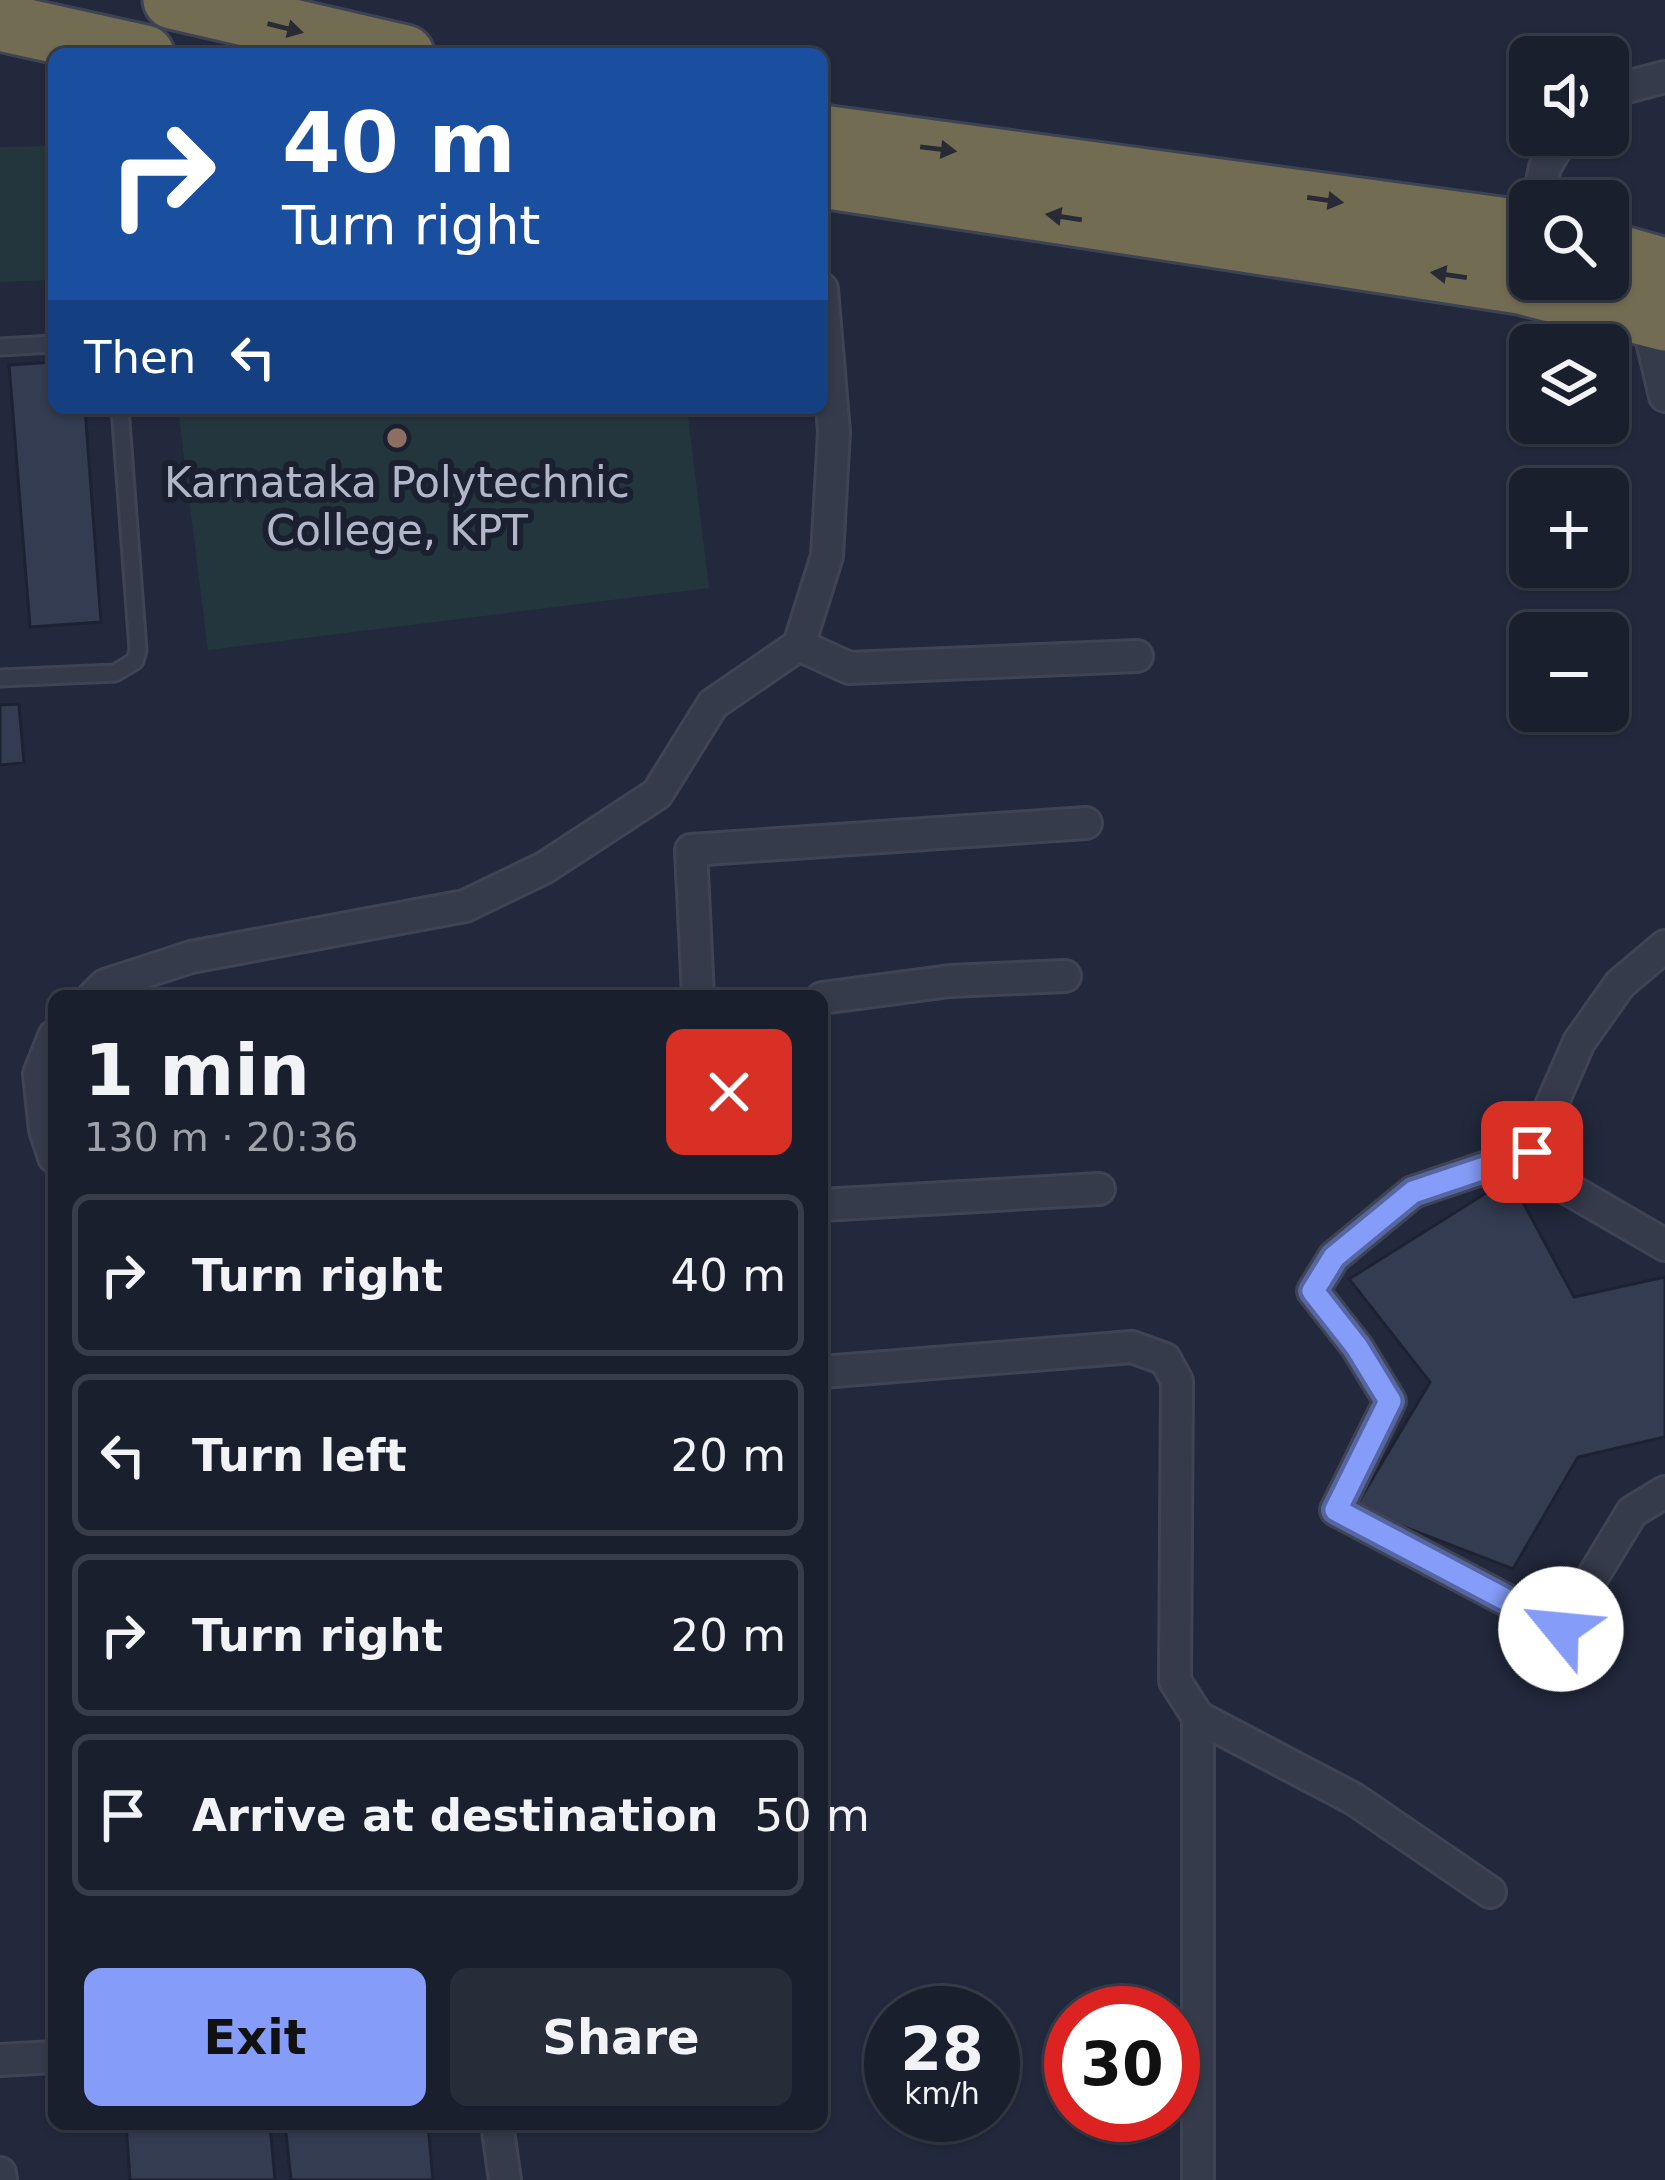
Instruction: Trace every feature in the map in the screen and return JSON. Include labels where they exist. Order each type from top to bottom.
[{"type":"highway","points":[[172,0],[379,48]]},
{"type":"highway","points":[[0,22],[118,48]]},
{"type":"highway","points":[[828,135],[1509,227]]},
{"type":"highway","points":[[828,179],[1659,302]]},
{"type":"highway","points":[[1629,272],[1659,302]]},
{"type":"street","points":[[1629,86],[1665,76]]},
{"type":"street","points":[[1659,302],[1665,396]]},
{"type":"street","points":[[101,990],[191,957],[465,906],[544,868],[657,794],[713,704],[799,645],[827,556],[834,432],[828,360]]},
{"type":"street","points":[[799,645],[849,668],[1137,656]]},
{"type":"street","points":[[698,990],[691,850],[1086,824]]},
{"type":"street","points":[[1665,946],[1620,984],[1579,1042],[1532,1152],[1534,1169],[1665,1245]]},
{"type":"street","points":[[828,997],[950,982],[1065,976]]},
{"type":"street","points":[[48,1050],[38,1074],[48,1139]]},
{"type":"street","points":[[1532,1152],[1413,1192],[1334,1257],[1313,1291],[1357,1347],[1390,1401],[1336,1510],[1561,1629],[1632,1512],[1665,1492]]},
{"type":"street","points":[[828,1205],[1099,1189]]},
{"type":"street","points":[[828,1372],[1132,1347],[1165,1359],[1177,1381],[1174,1681],[1198,1718],[1354,1798],[1490,1892]]},
{"type":"street","points":[[1198,1718],[1198,2180]]},
{"type":"street","points":[[0,2060],[48,2056]]},
{"type":"street","points":[[498,2130],[505,2180]]},
{"type":"lane","points":[[0,347],[48,344]]},
{"type":"lane","points":[[0,678],[115,673],[135,661],[138,650],[119,414]]},
{"type":"shaded area","points":[[46,146],[48,280],[0,282],[0,147]]},
{"type":"shaded area","points":[[179,414],[688,414],[709,588],[208,650]]},
{"type":"building","points":[[48,362],[48,414],[85,414],[101,622],[30,627],[9,365]]},
{"type":"building","points":[[19,704],[24,763],[0,765],[0,705]]},
{"type":"building","points":[[1510,1178],[1574,1297],[1665,1277],[1665,1437],[1578,1457],[1513,1569],[1355,1508],[1430,1382],[1349,1279]]},
{"type":"building","points":[[126,2130],[271,2130],[275,2180],[130,2180]]},
{"type":"building","points":[[286,2130],[429,2130],[433,2180],[291,2180]]},
{"type":"place","name":"Karnataka Polytechnic College, KPT","points":[[397,438]]},
{"type":"route","points":[[1532,1152],[1413,1192],[1334,1257],[1313,1291],[1357,1347],[1390,1401],[1336,1510],[1561,1629]]}]
